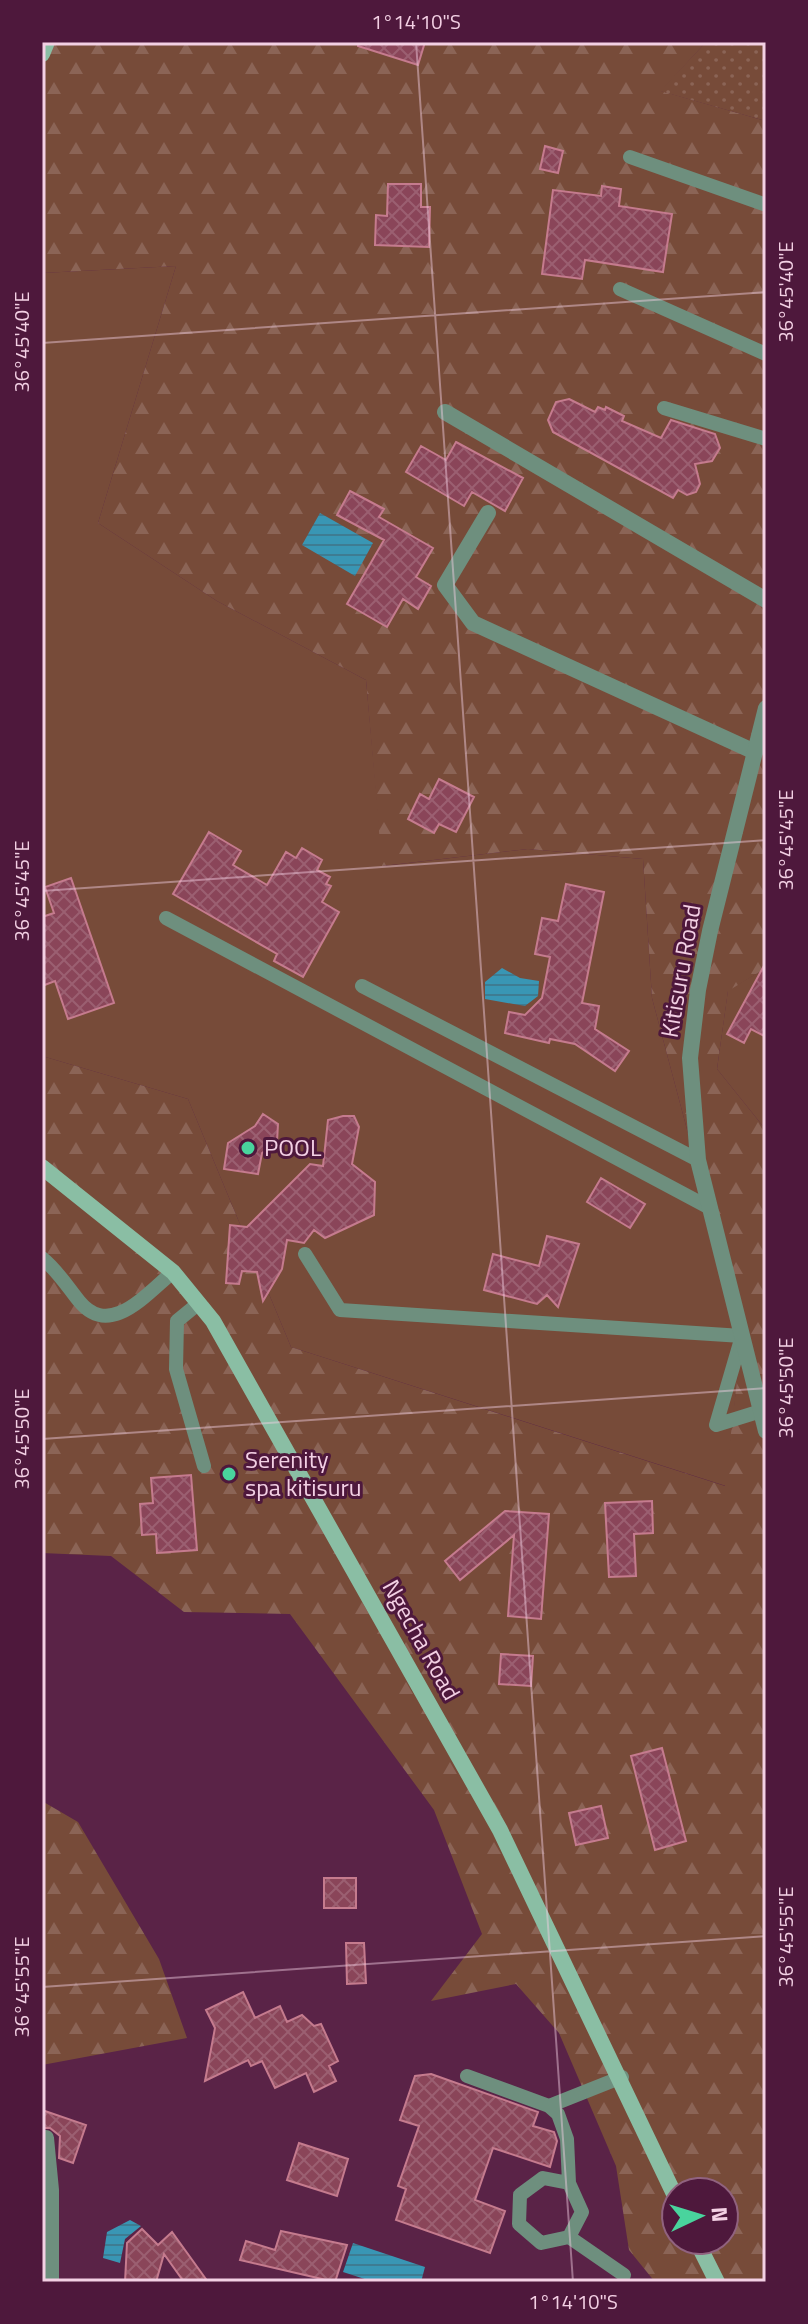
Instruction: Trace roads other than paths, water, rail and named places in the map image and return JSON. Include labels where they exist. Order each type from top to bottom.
[{"type":"main road","points":[[42,54],[47,42]]},
{"type":"main road","name":"Ngecha Road","points":[[42,1167],[173,1272],[213,1321],[500,1830],[622,2077],[666,2176]]},
{"type":"main road","points":[[704,2256],[717,2282]]},
{"type":"street","points":[[445,412],[766,600]]},
{"type":"street","points":[[488,513],[445,585],[473,623],[755,752]]},
{"type":"street","name":"Kitisuru Road","points":[[766,708],[710,931],[693,1023],[690,1058],[698,1160],[766,1431]]},
{"type":"street","points":[[46,2138],[51,2190],[51,2282]]},
{"type":"lane","points":[[630,157],[766,205]]},
{"type":"lane","points":[[620,289],[766,354]]},
{"type":"lane","points":[[664,408],[766,439]]},
{"type":"lane","points":[[166,918],[710,1208]]},
{"type":"lane","points":[[362,986],[698,1160]]},
{"type":"lane","points":[[305,1254],[340,1310],[742,1336],[716,1425],[761,1411]]},
{"type":"lane","points":[[42,1258],[82,1305],[94,1315],[107,1318],[125,1312],[173,1272]]},
{"type":"lane","points":[[199,1303],[177,1321],[176,1369],[204,1466]]},
{"type":"lane","points":[[467,2076],[549,2106],[563,2126],[569,2183],[582,2212],[569,2237]]},
{"type":"lane","points":[[549,2106],[622,2077]]},
{"type":"lane","points":[[569,2183],[543,2178],[520,2195],[519,2224],[541,2243],[569,2237],[624,2275]]},
{"type":"water","points":[[320,513],[373,543],[355,576],[302,545]]},
{"type":"water","points":[[502,968],[520,978],[539,981],[538,996],[525,1006],[485,999],[485,982]]},
{"type":"water","points":[[130,2220],[141,2226],[125,2239],[120,2263],[103,2258],[107,2232]]},
{"type":"water","points":[[353,2243],[425,2267],[421,2282],[374,2282],[343,2272]]},
{"type":"place","name":"POOL","points":[[248,1148]]},
{"type":"place","name":"Serenity spa kitisuru","points":[[229,1474]]}]
